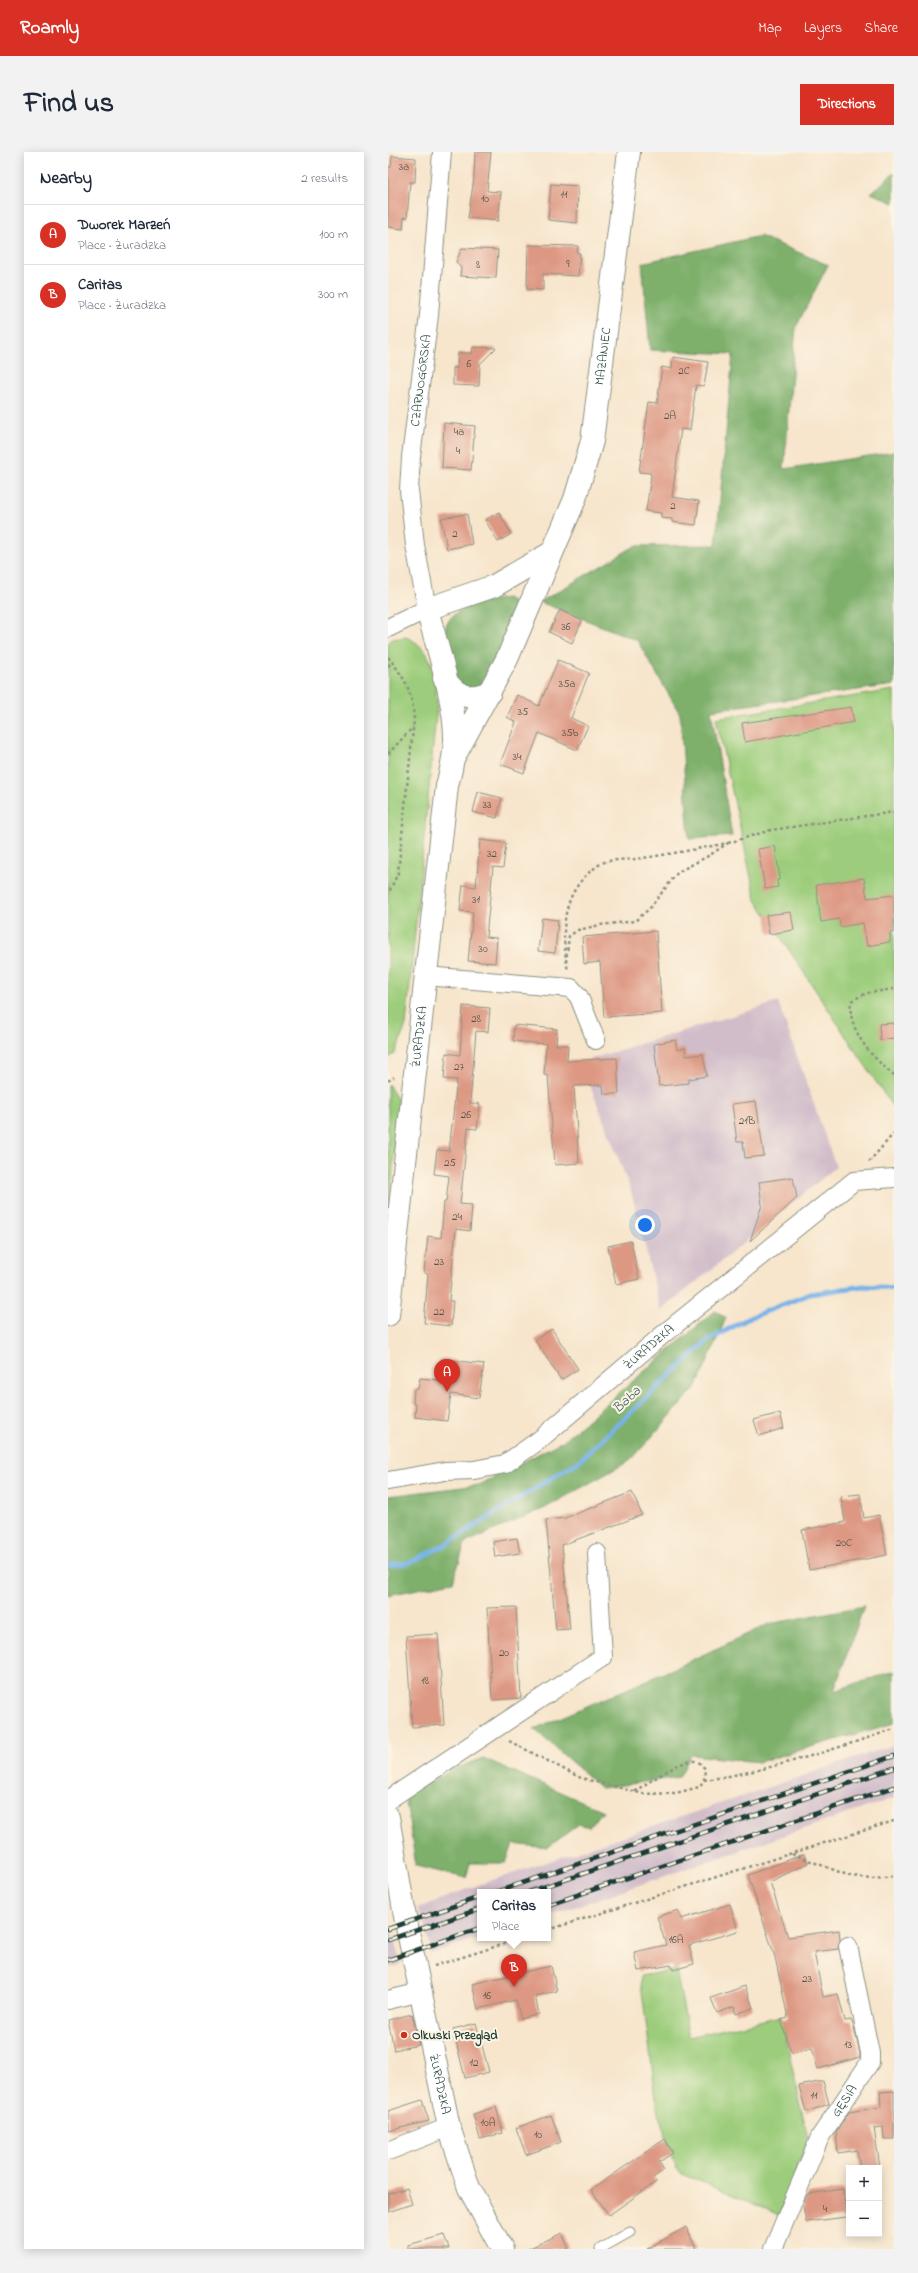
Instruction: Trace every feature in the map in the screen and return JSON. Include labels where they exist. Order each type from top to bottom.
[{"type":"street","name":"CZARNOGÓRSKA","points":[[428,609],[415,545],[409,490],[410,457],[429,315],[442,152]]},
{"type":"street","name":"MAZANIEC","points":[[454,758],[507,659],[575,499],[592,441],[629,152]]},
{"type":"street","points":[[388,628],[428,609],[494,586],[551,554]]},
{"type":"street","points":[[494,586],[507,587],[520,598],[523,607],[522,623]]},
{"type":"street","points":[[428,609],[454,722],[454,758]]},
{"type":"street","points":[[444,678],[450,687],[464,697],[478,696],[490,692]]},
{"type":"street","name":"ŻURADZKA","points":[[388,1315],[424,976],[447,786],[454,758]]},
{"type":"street","points":[[424,976],[571,988],[579,997],[596,1040]]},
{"type":"street","points":[[854,1181],[894,1178]]},
{"type":"street","name":"ŻURADZKA","points":[[388,1481],[445,1471],[474,1470],[505,1464],[538,1441],[666,1332],[854,1181]]},
{"type":"street","points":[[388,1800],[603,1657],[597,1553]]},
{"type":"street","name":"ŻURADZKA","points":[[388,1817],[406,1922],[449,2126],[469,2188],[502,2249]]},
{"type":"street","name":"GĘSIA","points":[[773,2249],[820,2137],[870,2062],[870,2053],[848,1946]]},
{"type":"street","points":[[388,2000],[419,1982]]},
{"type":"street","points":[[388,2151],[449,2126]]},
{"type":"lane","points":[[600,2249],[630,2232]]},
{"type":"path","points":[[388,657],[409,687],[413,702],[413,726],[398,873],[388,894]]},
{"type":"path","points":[[388,666],[392,662]]},
{"type":"path","points":[[388,754],[413,726]]},
{"type":"path","points":[[571,988],[566,962],[564,936],[568,900],[579,882],[603,862],[636,859],[728,843],[771,830],[894,812]]},
{"type":"path","points":[[566,962],[569,936],[573,933],[578,930],[600,925],[635,921],[649,910],[678,872],[710,855],[728,843]]},
{"type":"path","points":[[894,989],[867,993],[851,1001],[849,1012],[853,1026],[868,1049],[894,1075]]},
{"type":"path","points":[[854,1181],[894,1133]]},
{"type":"path","points":[[704,1780],[740,1775],[825,1752],[894,1729]]},
{"type":"path","points":[[491,1731],[581,1778],[633,1792],[644,1794],[676,1793],[698,1787],[704,1780],[705,1769],[701,1764],[695,1761],[683,1762],[633,1792]]},
{"type":"path","points":[[551,1929],[747,1866],[792,1854],[894,1821]]},
{"type":"path","points":[[792,1854],[850,1876],[872,1878],[894,1876]]},
{"type":"path","points":[[419,1982],[516,1941]]},
{"type":"shaded area","points":[[778,1002],[836,1167],[661,1311],[631,1191],[581,1062]]},
{"type":"shaded area","points":[[894,1745],[894,1798],[551,1915],[551,1889],[477,1889],[477,1938],[429,1954],[431,1949],[423,1921],[417,1909],[464,1890]]},
{"type":"shaded area","points":[[388,1919],[390,1919],[389,1923],[401,1964],[388,1968]]},
{"type":"green space","points":[[894,173],[894,203],[871,193]]},
{"type":"green space","points":[[760,236],[828,265],[796,327],[784,469],[894,452],[894,685],[711,710],[732,836],[689,839],[680,714],[637,640],[540,602],[635,546],[716,545],[733,354],[650,350],[642,263]]},
{"type":"green space","points":[[507,598],[516,604],[519,614],[492,675],[475,689],[464,690],[443,658],[444,636],[447,624],[451,617],[465,608],[482,602]]},
{"type":"green space","points":[[406,637],[416,642],[428,656],[434,674],[437,705],[406,1025],[395,1054],[388,1058],[388,643],[392,639]]},
{"type":"green space","points":[[894,690],[894,1109],[756,900],[716,718]]},
{"type":"green space","points":[[388,1084],[398,1101],[388,1232]]},
{"type":"green space","points":[[715,1311],[726,1318],[697,1386],[631,1460],[545,1508],[465,1543],[453,1582],[388,1595],[388,1496],[479,1485],[563,1441]]},
{"type":"green space","points":[[864,1606],[834,1691],[894,1671],[894,1723],[759,1762],[691,1755],[679,1777],[601,1788],[534,1729],[666,1672],[769,1624]]},
{"type":"green space","points":[[483,1758],[603,1811],[589,1827],[579,1824],[547,1848],[513,1844],[506,1863],[470,1863],[466,1878],[416,1866],[405,1795],[454,1769]]},
{"type":"green space","points":[[676,1970],[689,2037],[781,2016],[809,2143],[797,2165],[796,2172],[780,2215],[678,2172],[658,2113],[640,1976]]},
{"type":"building","points":[[475,152],[491,152],[487,191],[501,192],[498,221],[468,218],[474,178]]},
{"type":"building","points":[[392,156],[416,158],[415,182],[410,182],[407,218],[404,217],[403,229],[388,227],[388,167],[391,167]]},
{"type":"building","points":[[551,184],[578,186],[577,223],[548,220]]},
{"type":"building","points":[[528,245],[578,246],[577,253],[580,253],[578,276],[543,274],[543,290],[527,289]]},
{"type":"building","points":[[462,248],[498,250],[496,278],[460,276],[461,268],[456,262]]},
{"type":"building","points":[[473,347],[496,348],[480,364],[479,386],[453,385],[453,368],[457,368],[458,353],[472,353]]},
{"type":"building","points":[[673,357],[708,362],[704,386],[696,385],[690,430],[681,429],[672,497],[699,501],[696,525],[672,522],[672,519],[661,518],[661,513],[646,511],[651,476],[650,473],[639,472],[649,402],[657,403],[662,367],[672,369]]},
{"type":"building","points":[[444,423],[475,426],[471,470],[442,468]]},
{"type":"building","points":[[499,512],[511,534],[498,542],[485,520]]},
{"type":"building","points":[[467,514],[472,544],[447,549],[441,518]]},
{"type":"building","points":[[560,610],[582,621],[572,643],[549,632]]},
{"type":"building","points":[[558,660],[589,673],[571,718],[588,726],[577,750],[539,733],[524,773],[500,764],[516,722],[507,717],[517,695],[539,706]]},
{"type":"building","points":[[851,707],[854,722],[745,742],[742,723]]},
{"type":"building","points":[[478,792],[502,798],[497,818],[473,812]]},
{"type":"building","points":[[480,840],[506,843],[503,868],[493,867],[486,937],[497,938],[495,963],[468,961],[473,912],[460,911],[463,885],[476,887]]},
{"type":"building","points":[[775,846],[780,879],[777,880],[778,887],[765,889],[758,849]]},
{"type":"building","points":[[864,878],[867,898],[894,895],[894,932],[890,933],[890,942],[867,946],[863,923],[840,927],[839,919],[821,922],[816,885]]},
{"type":"building","points":[[791,912],[794,930],[769,934],[766,915]]},
{"type":"building","points":[[542,918],[558,920],[555,953],[538,951]]},
{"type":"building","points":[[656,931],[662,1013],[604,1017],[600,962],[584,964],[582,937]]},
{"type":"building","points":[[463,1006],[490,1008],[488,1032],[476,1031],[470,1103],[480,1104],[477,1129],[468,1128],[460,1204],[472,1205],[470,1231],[456,1229],[449,1301],[453,1301],[451,1326],[424,1323],[428,1274],[424,1273],[428,1236],[441,1238],[444,1202],[446,1202],[449,1176],[434,1174],[437,1150],[449,1151],[457,1080],[444,1079],[446,1053],[460,1055]]},
{"type":"building","points":[[894,1023],[894,1038],[880,1040],[879,1024]]},
{"type":"building","points":[[514,1025],[557,1029],[556,1045],[568,1045],[567,1061],[617,1058],[619,1094],[604,1094],[603,1085],[574,1086],[579,1163],[555,1165],[548,1076],[544,1075],[546,1044],[513,1041]]},
{"type":"building","points":[[675,1040],[677,1050],[685,1048],[686,1056],[703,1054],[707,1076],[689,1079],[689,1083],[659,1086],[654,1044]]},
{"type":"building","points":[[756,1101],[764,1156],[745,1158],[743,1142],[737,1142],[732,1104]]},
{"type":"building","points":[[793,1177],[797,1198],[750,1241],[762,1205],[759,1182]]},
{"type":"building","points":[[631,1241],[639,1279],[616,1284],[608,1246]]},
{"type":"building","points":[[552,1329],[578,1369],[561,1380],[535,1340]]},
{"type":"building","points":[[441,1359],[484,1364],[479,1398],[451,1394],[447,1421],[415,1417],[416,1404],[413,1404],[414,1389],[418,1389],[420,1378],[438,1380]]},
{"type":"building","points":[[780,1413],[784,1428],[759,1436],[754,1420]]},
{"type":"building","points":[[632,1492],[642,1515],[562,1545],[570,1629],[556,1630],[546,1520],[565,1518]]},
{"type":"building","points":[[860,1494],[864,1518],[879,1515],[887,1555],[809,1570],[802,1530],[845,1522],[841,1496]]},
{"type":"building","points":[[517,1538],[520,1553],[495,1557],[493,1542]]},
{"type":"building","points":[[516,1607],[521,1698],[492,1700],[487,1608]]},
{"type":"building","points":[[438,1634],[444,1725],[412,1727],[406,1636]]},
{"type":"building","points":[[804,1854],[808,1863],[770,1882],[788,1937],[839,1930],[840,1940],[838,1949],[814,1952],[823,1997],[838,1994],[845,2021],[851,2020],[854,2027],[860,2054],[860,2057],[818,2069],[812,2048],[793,2053],[790,2050],[781,2020],[788,2018],[775,1957],[748,1875]]},
{"type":"building","points":[[730,1904],[738,1931],[689,1945],[694,1964],[673,1970],[671,1965],[638,1971],[634,1952],[666,1945],[657,1917],[678,1910],[681,1919]]},
{"type":"building","points":[[551,1966],[557,1991],[535,1996],[539,2014],[521,2019],[516,2000],[478,2009],[472,1984]]},
{"type":"building","points":[[745,1986],[753,2008],[736,2014],[734,2007],[717,2013],[711,1998]]},
{"type":"building","name":"Olkuski Przegląd","points":[[412,2014],[419,2045],[394,2050],[388,2020]]},
{"type":"building","points":[[476,2023],[489,2072],[465,2078],[453,2029]]},
{"type":"building","points":[[823,2081],[829,2104],[806,2112],[799,2086]]},
{"type":"building","points":[[894,2091],[894,2139],[884,2139],[883,2127],[874,2128],[880,2165],[860,2165],[857,2150],[838,2153],[836,2132],[849,2112],[881,2107],[880,2092]]},
{"type":"building","points":[[422,2100],[429,2121],[388,2131],[388,2111]]},
{"type":"building","points":[[496,2107],[503,2133],[480,2139],[473,2114]]},
{"type":"building","points":[[551,2115],[561,2142],[526,2155],[516,2128]]},
{"type":"building","points":[[665,2139],[673,2153],[659,2162],[664,2170],[653,2178],[656,2182],[609,2215],[591,2190]]},
{"type":"building","points":[[407,2188],[412,2204],[388,2212],[388,2194]]},
{"type":"building","points":[[843,2189],[846,2217],[806,2222],[803,2204],[808,2194]]},
{"type":"building","points":[[686,2227],[696,2249],[647,2249]]},
{"type":"building","points":[[562,2233],[569,2249],[528,2249]]},
{"type":"building","points":[[444,2235],[449,2249],[408,2249],[408,2245]]},
{"type":"waterway","name":"Baba","points":[[388,1565],[409,1563],[443,1546],[579,1461],[707,1341],[749,1318],[810,1294],[863,1286],[894,1288]]},
{"type":"railway","points":[[505,1889],[894,1756]]},
{"type":"railway","points":[[538,1889],[894,1768]]},
{"type":"railway","points":[[551,1904],[894,1787]]},
{"type":"railway","points":[[388,1929],[477,1898]]},
{"type":"railway","points":[[388,1940],[477,1910]]},
{"type":"railway","points":[[388,1960],[477,1929]]},
{"type":"place","name":"Dworek Marzeń","points":[[447,1392]]},
{"type":"place","name":"Caritas","points":[[514,1987]]},
{"type":"place","name":"Olkuski Przegląd","points":[[404,2035]]}]
